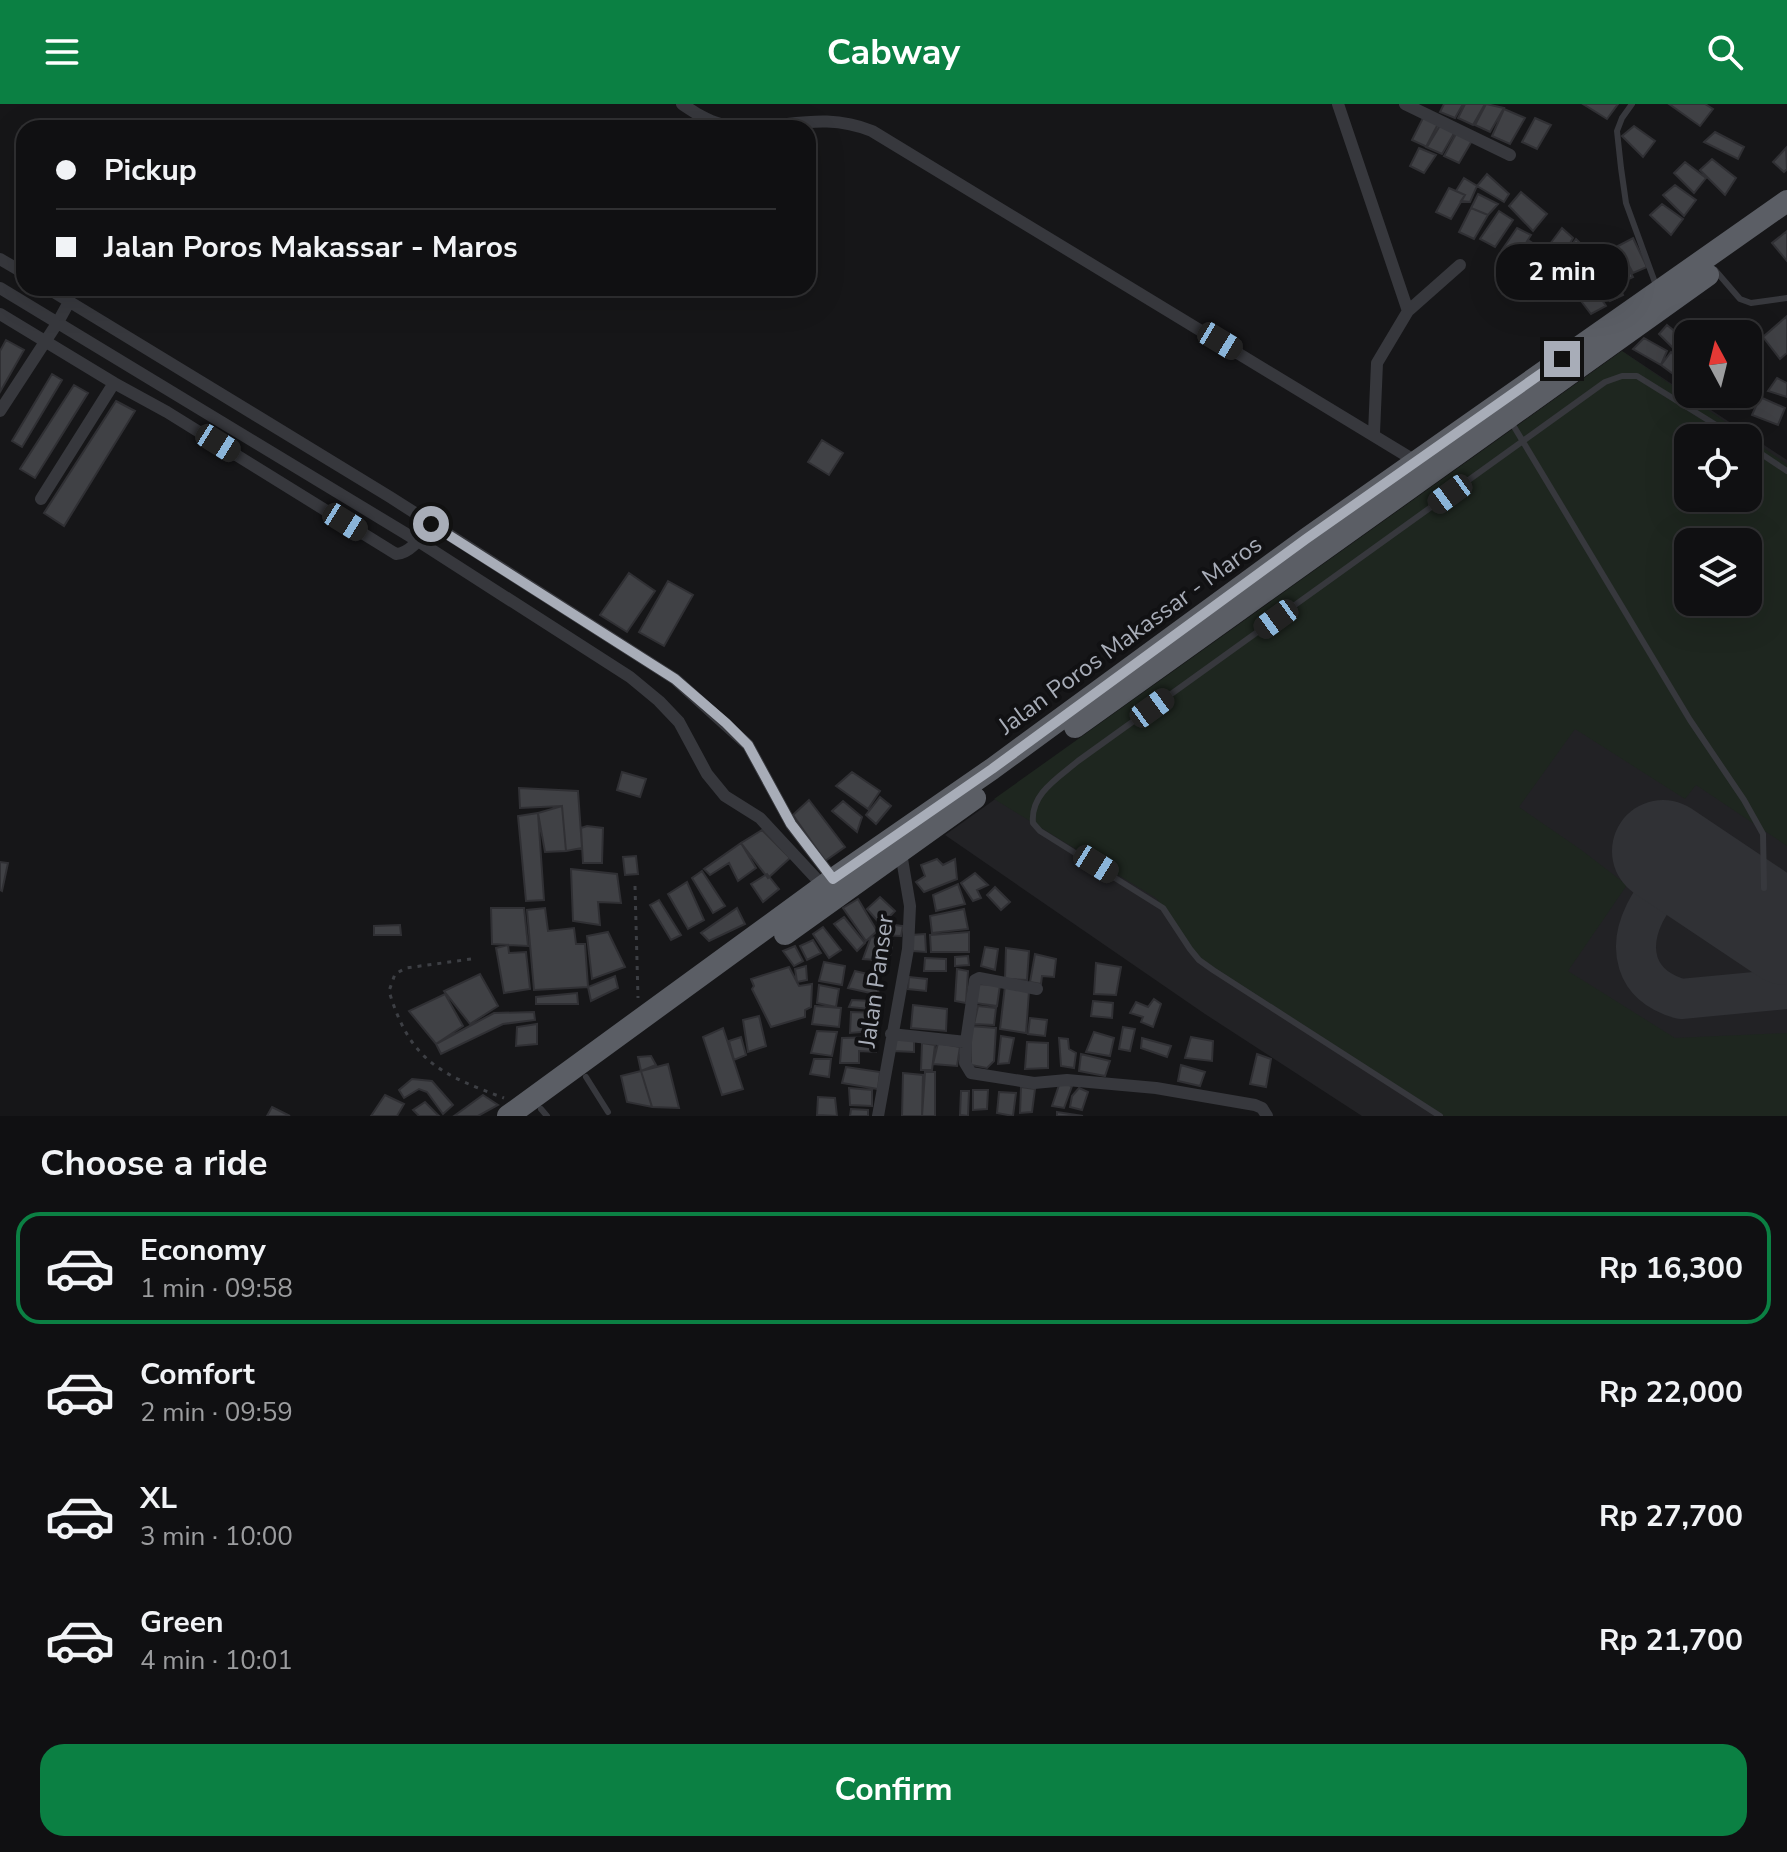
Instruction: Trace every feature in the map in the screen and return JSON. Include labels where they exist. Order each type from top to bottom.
[{"type":"highway","name":"Jalan Poros Makassar - Maros","points":[[530,1112],[586,1077],[901,853],[1338,528],[1417,462],[1787,201]]},
{"type":"highway","name":"Jalan Poros Makassar - Maros","points":[[530,1112],[638,1022],[828,883],[1338,528],[1508,417],[1787,219]]},
{"type":"street","points":[[682,104],[710,120]]},
{"type":"street","points":[[1338,104],[1408,311]]},
{"type":"street","points":[[1405,104],[1510,155]]},
{"type":"street","points":[[816,121],[856,124],[872,131],[1374,433],[1417,462]]},
{"type":"street","points":[[1374,433],[1376,369],[1408,311],[1460,265]]},
{"type":"street","points":[[0,288],[418,541],[630,677],[679,722],[707,774],[725,796],[760,818],[828,883]]},
{"type":"street","points":[[60,296],[286,433],[675,679],[748,745],[791,824],[828,883]]},
{"type":"street","points":[[0,411],[69,302]]},
{"type":"street","points":[[0,314],[167,412],[396,554],[403,553],[418,541],[431,524]]},
{"type":"street","points":[[41,499],[114,383]]},
{"type":"street","points":[[272,454],[286,433]]},
{"type":"street","name":"Jalan Panser","points":[[878,1116],[911,924],[901,853]]},
{"type":"street","points":[[1037,989],[976,978],[966,1042],[965,1063],[971,1073],[1034,1083],[1067,1080],[1156,1088],[1255,1105],[1267,1116]]},
{"type":"street","points":[[891,1034],[966,1042]]},
{"type":"lane","points":[[1632,104],[1617,131],[1624,191],[1659,291]]},
{"type":"lane","points":[[1715,270],[1740,299],[1751,303],[1787,298]]},
{"type":"lane","points":[[1440,1116],[1199,960],[1163,908],[1040,831],[1033,823],[1035,802],[1045,789],[1078,761],[1605,382],[1622,376],[1637,376],[1716,424]]},
{"type":"lane","points":[[1508,417],[1690,720],[1763,834],[1764,888]]},
{"type":"lane","points":[[1762,454],[1787,471]]},
{"type":"lane","points":[[586,1077],[607,1115]]},
{"type":"path","points":[[635,886],[638,1022]]},
{"type":"path","points":[[471,959],[406,968],[395,974],[389,991],[391,999],[407,1035],[418,1051],[435,1066],[455,1080],[530,1112]]},
{"type":"shaded area","points":[[1622,351],[1674,385],[1674,408],[1708,408],[1733,424],[1674,424],[1674,512],[1762,512],[1762,443],[1787,460],[1787,1116],[1362,1116],[1205,1014],[945,835]]},
{"type":"shaded area","points":[[1622,351],[1674,387],[1674,408],[1705,408],[1729,424],[1674,424],[1674,512],[1762,512],[1762,447],[1787,464],[1787,846],[1696,785],[1685,799],[1575,729],[1519,807],[1627,885],[1568,971],[1675,1038],[1787,1033],[1787,1116],[1444,1116],[1198,957],[1156,898],[994,799]]},
{"type":"building","points":[[1444,104],[1463,104],[1455,118],[1440,112]]},
{"type":"building","points":[[1465,104],[1485,104],[1473,125],[1458,118]]},
{"type":"building","points":[[1486,104],[1504,108],[1490,132],[1475,125]]},
{"type":"building","points":[[1583,104],[1618,104],[1607,119]]},
{"type":"building","points":[[1669,104],[1705,104],[1713,109],[1700,126]]},
{"type":"building","points":[[1504,109],[1525,118],[1510,144],[1492,136]]},
{"type":"building","points":[[1424,116],[1441,124],[1427,147],[1412,140]]},
{"type":"building","points":[[1535,118],[1551,125],[1537,149],[1522,142]]},
{"type":"building","points":[[1439,122],[1456,130],[1442,154],[1426,147]]},
{"type":"building","points":[[1634,126],[1655,141],[1643,157],[1622,136]]},
{"type":"building","points":[[1457,132],[1473,139],[1459,163],[1444,156]]},
{"type":"building","points":[[1715,132],[1744,147],[1738,159],[1704,142]]},
{"type":"building","points":[[1419,148],[1436,155],[1424,173],[1410,166]]},
{"type":"building","points":[[1786,148],[1787,169],[1784,172],[1773,162]]},
{"type":"building","points":[[1712,159],[1736,178],[1725,195],[1700,170]]},
{"type":"building","points":[[1685,162],[1706,178],[1694,193],[1674,173]]},
{"type":"building","points":[[1487,174],[1509,194],[1504,202],[1477,186]]},
{"type":"building","points":[[1464,178],[1477,186],[1470,202],[1461,201],[1465,195],[1456,191]]},
{"type":"building","points":[[1675,185],[1696,200],[1684,216],[1663,195]]},
{"type":"building","points":[[1449,188],[1465,195],[1451,219],[1436,212]]},
{"type":"building","points":[[1521,192],[1547,214],[1533,231],[1509,206]]},
{"type":"building","points":[[1478,194],[1498,204],[1488,215],[1471,208]]},
{"type":"building","points":[[1662,204],[1683,219],[1671,235],[1650,215]]},
{"type":"building","points":[[1471,208],[1488,215],[1474,239],[1459,232]]},
{"type":"building","points":[[1499,211],[1513,220],[1495,247],[1480,239]]},
{"type":"building","points":[[1517,228],[1531,235],[1517,257],[1502,250]]},
{"type":"building","points":[[1562,228],[1573,238],[1561,259],[1547,248]]},
{"type":"building","points":[[1787,231],[1787,261],[1772,243]]},
{"type":"building","points":[[1633,238],[1647,267],[1633,273],[1618,246]]},
{"type":"building","points":[[1576,239],[1587,250],[1575,271],[1561,259]]},
{"type":"building","points":[[1528,240],[1542,249],[1524,276],[1509,267]]},
{"type":"building","points":[[1619,252],[1633,277],[1620,283],[1607,262]]},
{"type":"building","points":[[1548,259],[1580,280],[1573,291],[1541,270]]},
{"type":"building","points":[[1609,265],[1623,295],[1610,301],[1594,273]]},
{"type":"building","points":[[1541,270],[1573,290],[1566,301],[1533,281]]},
{"type":"building","points":[[1592,285],[1606,306],[1591,314],[1578,297]]},
{"type":"building","points":[[1787,316],[1787,353],[1780,359],[1763,337]]},
{"type":"building","points":[[1667,325],[1674,331],[1674,349],[1659,334]]},
{"type":"building","points":[[1644,338],[1667,351],[1661,365],[1633,349]]},
{"type":"building","points":[[6,340],[24,350],[0,392],[0,351]]},
{"type":"building","points":[[1671,352],[1674,355],[1674,375],[1661,365]]},
{"type":"building","points":[[52,374],[62,380],[22,447],[12,441]]},
{"type":"building","points":[[1777,378],[1787,383],[1787,397],[1768,391]]},
{"type":"building","points":[[74,385],[88,393],[35,478],[20,469]]},
{"type":"building","points":[[1762,398],[1785,408],[1778,425],[1752,415],[1755,408],[1762,408]]},
{"type":"building","points":[[116,401],[135,411],[64,526],[44,513]]},
{"type":"building","points":[[822,440],[843,453],[829,475],[808,462]]},
{"type":"building","points":[[629,573],[655,591],[627,632],[600,615]]},
{"type":"building","points":[[668,581],[693,595],[664,646],[639,632]]},
{"type":"building","points":[[622,772],[646,779],[640,797],[617,790]]},
{"type":"building","points":[[852,772],[880,791],[868,809],[836,786]]},
{"type":"building","points":[[519,788],[578,791],[582,848],[566,851],[562,806],[520,808]]},
{"type":"building","points":[[880,797],[891,806],[876,824],[866,815]]},
{"type":"building","points":[[809,800],[845,847],[825,861],[793,815]]},
{"type":"building","points":[[843,801],[862,817],[857,832],[832,811]]},
{"type":"building","points":[[562,806],[566,851],[545,852],[538,813]]},
{"type":"building","points":[[538,813],[544,900],[526,901],[518,816]]},
{"type":"building","points":[[581,828],[603,828],[602,863],[583,863]]},
{"type":"building","points":[[762,830],[790,858],[768,878],[741,843]]},
{"type":"building","points":[[741,843],[756,868],[738,881],[729,863],[710,875],[704,869]]},
{"type":"building","points":[[636,856],[638,874],[625,875],[623,857]]},
{"type":"building","points":[[937,859],[943,865],[955,859],[957,879],[924,892],[916,882],[925,876],[921,865]]},
{"type":"building","points":[[0,862],[8,863],[2,891],[0,890]]},
{"type":"building","points":[[571,869],[617,874],[621,903],[598,902],[600,925],[573,921]]},
{"type":"building","points":[[702,871],[725,906],[713,913],[692,878]]},
{"type":"building","points":[[975,873],[988,885],[977,890],[981,898],[973,901],[961,883]]},
{"type":"building","points":[[767,874],[779,889],[763,902],[751,884]]},
{"type":"building","points":[[687,882],[704,920],[688,929],[668,894]]},
{"type":"building","points":[[958,884],[965,904],[936,911],[933,895]]},
{"type":"building","points":[[995,887],[1010,902],[1001,910],[987,895]]},
{"type":"building","points":[[880,897],[895,911],[881,925],[867,909]]},
{"type":"building","points":[[858,899],[877,931],[866,941],[843,908]]},
{"type":"building","points":[[659,900],[681,935],[671,940],[650,905]]},
{"type":"building","points":[[491,908],[524,908],[528,946],[492,944]]},
{"type":"building","points":[[545,908],[548,931],[574,928],[576,944],[585,944],[588,987],[534,990],[527,910]]},
{"type":"building","points":[[737,908],[745,924],[709,941],[701,933]]},
{"type":"building","points":[[964,909],[968,929],[932,933],[930,916]]},
{"type":"building","points":[[844,917],[865,943],[857,951],[834,924]]},
{"type":"building","points":[[887,924],[903,926],[901,936],[883,935]]},
{"type":"building","points":[[400,925],[401,935],[374,935],[374,926]]},
{"type":"building","points":[[823,927],[841,950],[829,958],[813,934]]},
{"type":"building","points":[[608,932],[625,967],[592,979],[587,936]]},
{"type":"building","points":[[969,932],[969,952],[931,952],[930,935]]},
{"type":"building","points":[[925,934],[926,952],[913,951],[911,935]]},
{"type":"building","points":[[871,937],[893,941],[889,961],[863,959]]},
{"type":"building","points":[[813,940],[821,953],[807,960],[800,946]]},
{"type":"building","points":[[508,945],[509,953],[526,952],[530,989],[504,993],[496,948]]},
{"type":"building","points":[[795,946],[803,961],[794,966],[783,951]]},
{"type":"building","points":[[985,947],[998,949],[995,970],[981,966]]},
{"type":"building","points":[[1006,948],[1029,951],[1027,980],[1005,979]]},
{"type":"building","points":[[1035,954],[1056,959],[1054,977],[1042,976],[1041,984],[1030,982]]},
{"type":"building","points":[[968,956],[969,965],[955,966],[955,957]]},
{"type":"building","points":[[925,958],[946,959],[946,971],[924,971]]},
{"type":"building","points":[[824,962],[845,966],[842,985],[819,981]]},
{"type":"building","points":[[1096,963],[1121,967],[1116,995],[1094,994]]},
{"type":"building","points":[[806,966],[807,980],[797,982],[795,969]]},
{"type":"building","points":[[789,967],[799,986],[812,984],[811,1007],[805,1010],[805,1017],[771,1027],[752,989],[751,979]]},
{"type":"building","points":[[957,969],[968,971],[966,1003],[955,1001]]},
{"type":"building","points":[[855,971],[876,976],[879,995],[848,988]]},
{"type":"building","points":[[480,974],[498,1006],[470,1024],[444,991]]},
{"type":"building","points":[[615,976],[618,988],[591,1001],[588,987]]},
{"type":"building","points":[[909,977],[927,979],[926,991],[908,989]]},
{"type":"building","points":[[977,984],[1000,985],[997,1006],[975,1003]]},
{"type":"building","points":[[819,985],[839,989],[836,1007],[817,1003]]},
{"type":"building","points":[[1005,986],[1029,991],[1026,1033],[1000,1029]]},
{"type":"building","points":[[577,993],[578,1004],[536,1004],[536,997]]},
{"type":"building","points":[[445,994],[463,1026],[436,1044],[409,1011]]},
{"type":"building","points":[[1154,999],[1161,1004],[1153,1027],[1141,1022],[1143,1017],[1130,1013],[1136,1002],[1148,1007]]},
{"type":"building","points":[[852,1000],[872,1001],[870,1009],[849,1007]]},
{"type":"building","points":[[1093,1001],[1113,1003],[1112,1018],[1091,1016]]},
{"type":"building","points":[[913,1005],[947,1009],[946,1031],[911,1028]]},
{"type":"building","points":[[815,1006],[841,1008],[839,1027],[812,1024]]},
{"type":"building","points":[[978,1006],[996,1008],[994,1025],[974,1024]]},
{"type":"building","points":[[534,1012],[535,1020],[503,1024],[441,1054],[436,1044],[494,1013]]},
{"type":"building","points":[[851,1012],[875,1013],[873,1031],[850,1033]]},
{"type":"building","points":[[759,1016],[766,1046],[748,1052],[743,1020]]},
{"type":"building","points":[[1030,1018],[1047,1020],[1045,1036],[1028,1034]]},
{"type":"building","points":[[537,1024],[537,1044],[516,1046],[517,1027]]},
{"type":"building","points":[[970,1026],[996,1028],[994,1061],[987,1068],[971,1065]]},
{"type":"building","points":[[1123,1027],[1135,1029],[1130,1051],[1119,1049]]},
{"type":"building","points":[[723,1028],[743,1089],[722,1095],[703,1037]]},
{"type":"building","points":[[817,1031],[837,1032],[832,1056],[811,1053]]},
{"type":"building","points":[[1094,1032],[1114,1038],[1110,1056],[1086,1052]]},
{"type":"building","points":[[1001,1036],[1014,1038],[1009,1063],[998,1064]]},
{"type":"building","points":[[741,1037],[746,1055],[734,1060],[729,1041]]},
{"type":"building","points":[[875,1037],[876,1052],[859,1051],[859,1063],[840,1063],[842,1038]]},
{"type":"building","points":[[1191,1037],[1213,1041],[1212,1061],[1185,1058]]},
{"type":"building","points":[[896,1038],[914,1039],[914,1052],[893,1051]]},
{"type":"building","points":[[1059,1038],[1068,1039],[1069,1049],[1076,1053],[1074,1068],[1061,1066]]},
{"type":"building","points":[[1142,1038],[1171,1046],[1167,1057],[1141,1048]]},
{"type":"building","points":[[1027,1042],[1048,1043],[1048,1068],[1025,1069]]},
{"type":"building","points":[[922,1043],[935,1045],[932,1070],[921,1070]]},
{"type":"building","points":[[938,1043],[960,1047],[957,1066],[933,1064]]},
{"type":"building","points":[[1081,1054],[1110,1061],[1105,1076],[1079,1071]]},
{"type":"building","points":[[1257,1054],[1271,1059],[1266,1087],[1250,1084]]},
{"type":"building","points":[[651,1056],[656,1065],[641,1071],[638,1057]]},
{"type":"building","points":[[814,1059],[831,1059],[829,1077],[810,1074]]},
{"type":"building","points":[[668,1064],[679,1108],[652,1107],[641,1071]]},
{"type":"building","points":[[1181,1065],[1205,1072],[1200,1086],[1178,1081]]},
{"type":"building","points":[[846,1067],[880,1072],[878,1089],[842,1083]]},
{"type":"building","points":[[641,1071],[652,1107],[627,1102],[621,1076]]},
{"type":"building","points":[[925,1072],[935,1072],[935,1116],[922,1116]]},
{"type":"building","points":[[903,1073],[923,1075],[922,1116],[902,1116]]},
{"type":"building","points":[[412,1079],[432,1081],[453,1105],[443,1114],[427,1092],[419,1089],[404,1098],[399,1090]]},
{"type":"building","points":[[1060,1082],[1072,1086],[1064,1108],[1052,1106]]},
{"type":"building","points":[[1021,1087],[1035,1089],[1032,1112],[1020,1113]]},
{"type":"building","points":[[849,1088],[872,1090],[872,1106],[850,1105]]},
{"type":"building","points":[[1079,1088],[1088,1092],[1082,1110],[1070,1107],[1072,1096]]},
{"type":"building","points":[[973,1090],[988,1090],[987,1109],[973,1110]]},
{"type":"building","points":[[961,1091],[969,1091],[968,1116],[960,1115]]},
{"type":"building","points":[[999,1092],[1016,1093],[1013,1116],[997,1113]]},
{"type":"building","points":[[385,1095],[404,1104],[397,1116],[371,1116]]},
{"type":"building","points":[[483,1095],[498,1105],[478,1116],[454,1116]]},
{"type":"building","points":[[818,1097],[835,1098],[837,1116],[817,1115]]},
{"type":"building","points":[[425,1102],[439,1116],[419,1116],[413,1110]]},
{"type":"building","points":[[272,1107],[290,1116],[267,1116]]},
{"type":"building","points":[[851,1109],[868,1110],[868,1116],[850,1116]]},
{"type":"building","points":[[1057,1112],[1083,1116],[1057,1116]]},
{"type":"taxiway","points":[[1787,916],[1769,892],[1745,871],[1728,862],[1704,861],[1681,871],[1660,890],[1645,913],[1637,938],[1638,963],[1652,984],[1681,999],[1787,989]]},
{"type":"runway","points":[[1663,851],[1787,934]]},
{"type":"route","points":[[431,524],[675,679],[726,723],[748,745],[791,824],[833,879],[992,769],[1306,539],[1562,359]]}]
